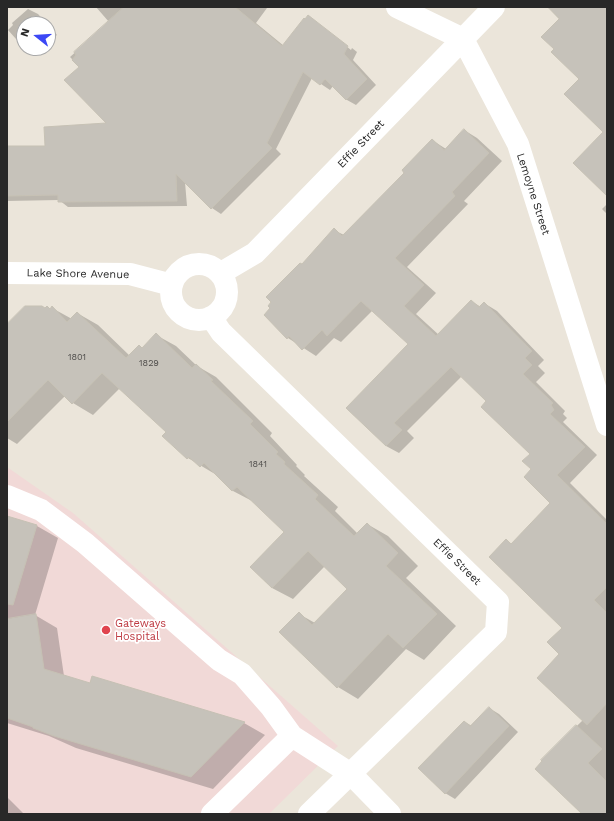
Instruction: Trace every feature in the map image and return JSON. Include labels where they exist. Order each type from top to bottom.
[{"type":"street","points":[[397,7],[463,39]]},
{"type":"street","name":"Effie Street","points":[[221,273],[255,253],[494,7]]},
{"type":"street","name":"Lemoyne Street","points":[[463,39],[518,144],[607,425]]},
{"type":"street","points":[[197,264],[206,264],[221,273],[226,281],[226,300],[222,308],[211,317],[196,320],[187,317],[179,311],[174,304],[171,294],[172,285],[182,270],[197,264]]},
{"type":"street","name":"Lake Shore Avenue","points":[[7,273],[130,274],[172,285]]},
{"type":"street","name":"Effie Street","points":[[211,317],[221,332],[498,602],[496,632],[309,814]]},
{"type":"street","points":[[7,496],[41,510],[85,543],[218,660],[242,674],[271,707],[292,736],[351,774],[390,814]]},
{"type":"street","points":[[212,814],[292,736]]},
{"type":"shaded area","name":"Gateways Hospital","points":[[7,467],[73,513],[338,746],[269,814],[7,814]]},
{"type":"building","points":[[124,7],[235,7],[282,46],[308,15],[348,46],[344,54],[367,79],[346,100],[325,79],[320,85],[303,72],[267,143],[272,148],[211,209],[176,174],[177,201],[58,202],[58,195],[7,196],[7,146],[45,146],[44,127],[106,123],[64,80],[79,67],[72,60],[76,55],[74,52]]},
{"type":"building","points":[[548,7],[607,7],[607,196],[573,163],[603,132],[564,94],[579,79],[551,52],[554,49],[541,37],[559,19]]},
{"type":"building","points":[[464,129],[489,153],[452,192],[455,196],[395,258],[424,285],[404,306],[436,336],[471,300],[479,307],[484,302],[532,351],[525,358],[532,365],[523,374],[553,403],[551,405],[554,410],[550,414],[585,447],[557,475],[607,524],[607,587],[594,600],[607,613],[607,703],[587,725],[537,678],[559,654],[547,642],[562,628],[489,557],[506,539],[511,544],[550,503],[524,477],[531,469],[522,461],[530,454],[481,407],[486,401],[451,367],[394,423],[402,430],[386,446],[346,408],[408,344],[361,301],[327,336],[322,330],[302,350],[289,336],[287,339],[264,315],[270,308],[268,306],[271,302],[266,297],[300,263],[302,264],[334,228],[342,236],[404,173],[402,170],[432,139],[444,150]]},
{"type":"building","points":[[25,306],[42,306],[45,308],[47,306],[50,309],[52,306],[67,322],[77,312],[126,358],[139,345],[142,348],[156,333],[192,368],[196,364],[213,380],[211,381],[253,421],[250,424],[278,452],[276,454],[285,462],[284,464],[318,495],[315,499],[354,536],[367,523],[398,553],[386,566],[437,614],[403,648],[388,634],[337,688],[279,632],[299,612],[312,625],[347,589],[308,551],[272,588],[250,567],[284,532],[237,487],[232,491],[204,463],[200,467],[189,457],[187,459],[162,436],[166,432],[102,373],[72,404],[48,380],[7,422],[7,324]]},
{"type":"building","points":[[7,516],[37,525],[13,605],[7,604]]},
{"type":"building","points":[[36,614],[44,669],[90,683],[92,676],[245,722],[191,777],[54,736],[7,718],[7,619]]},
{"type":"building","points":[[489,707],[509,726],[445,794],[418,768],[464,721],[470,726]]},
{"type":"building","points":[[576,725],[602,749],[588,763],[607,782],[607,814],[582,814],[535,769],[542,761],[541,760]]},
{"type":"place","name":"Gateways Hospital","points":[[106,630]]}]
